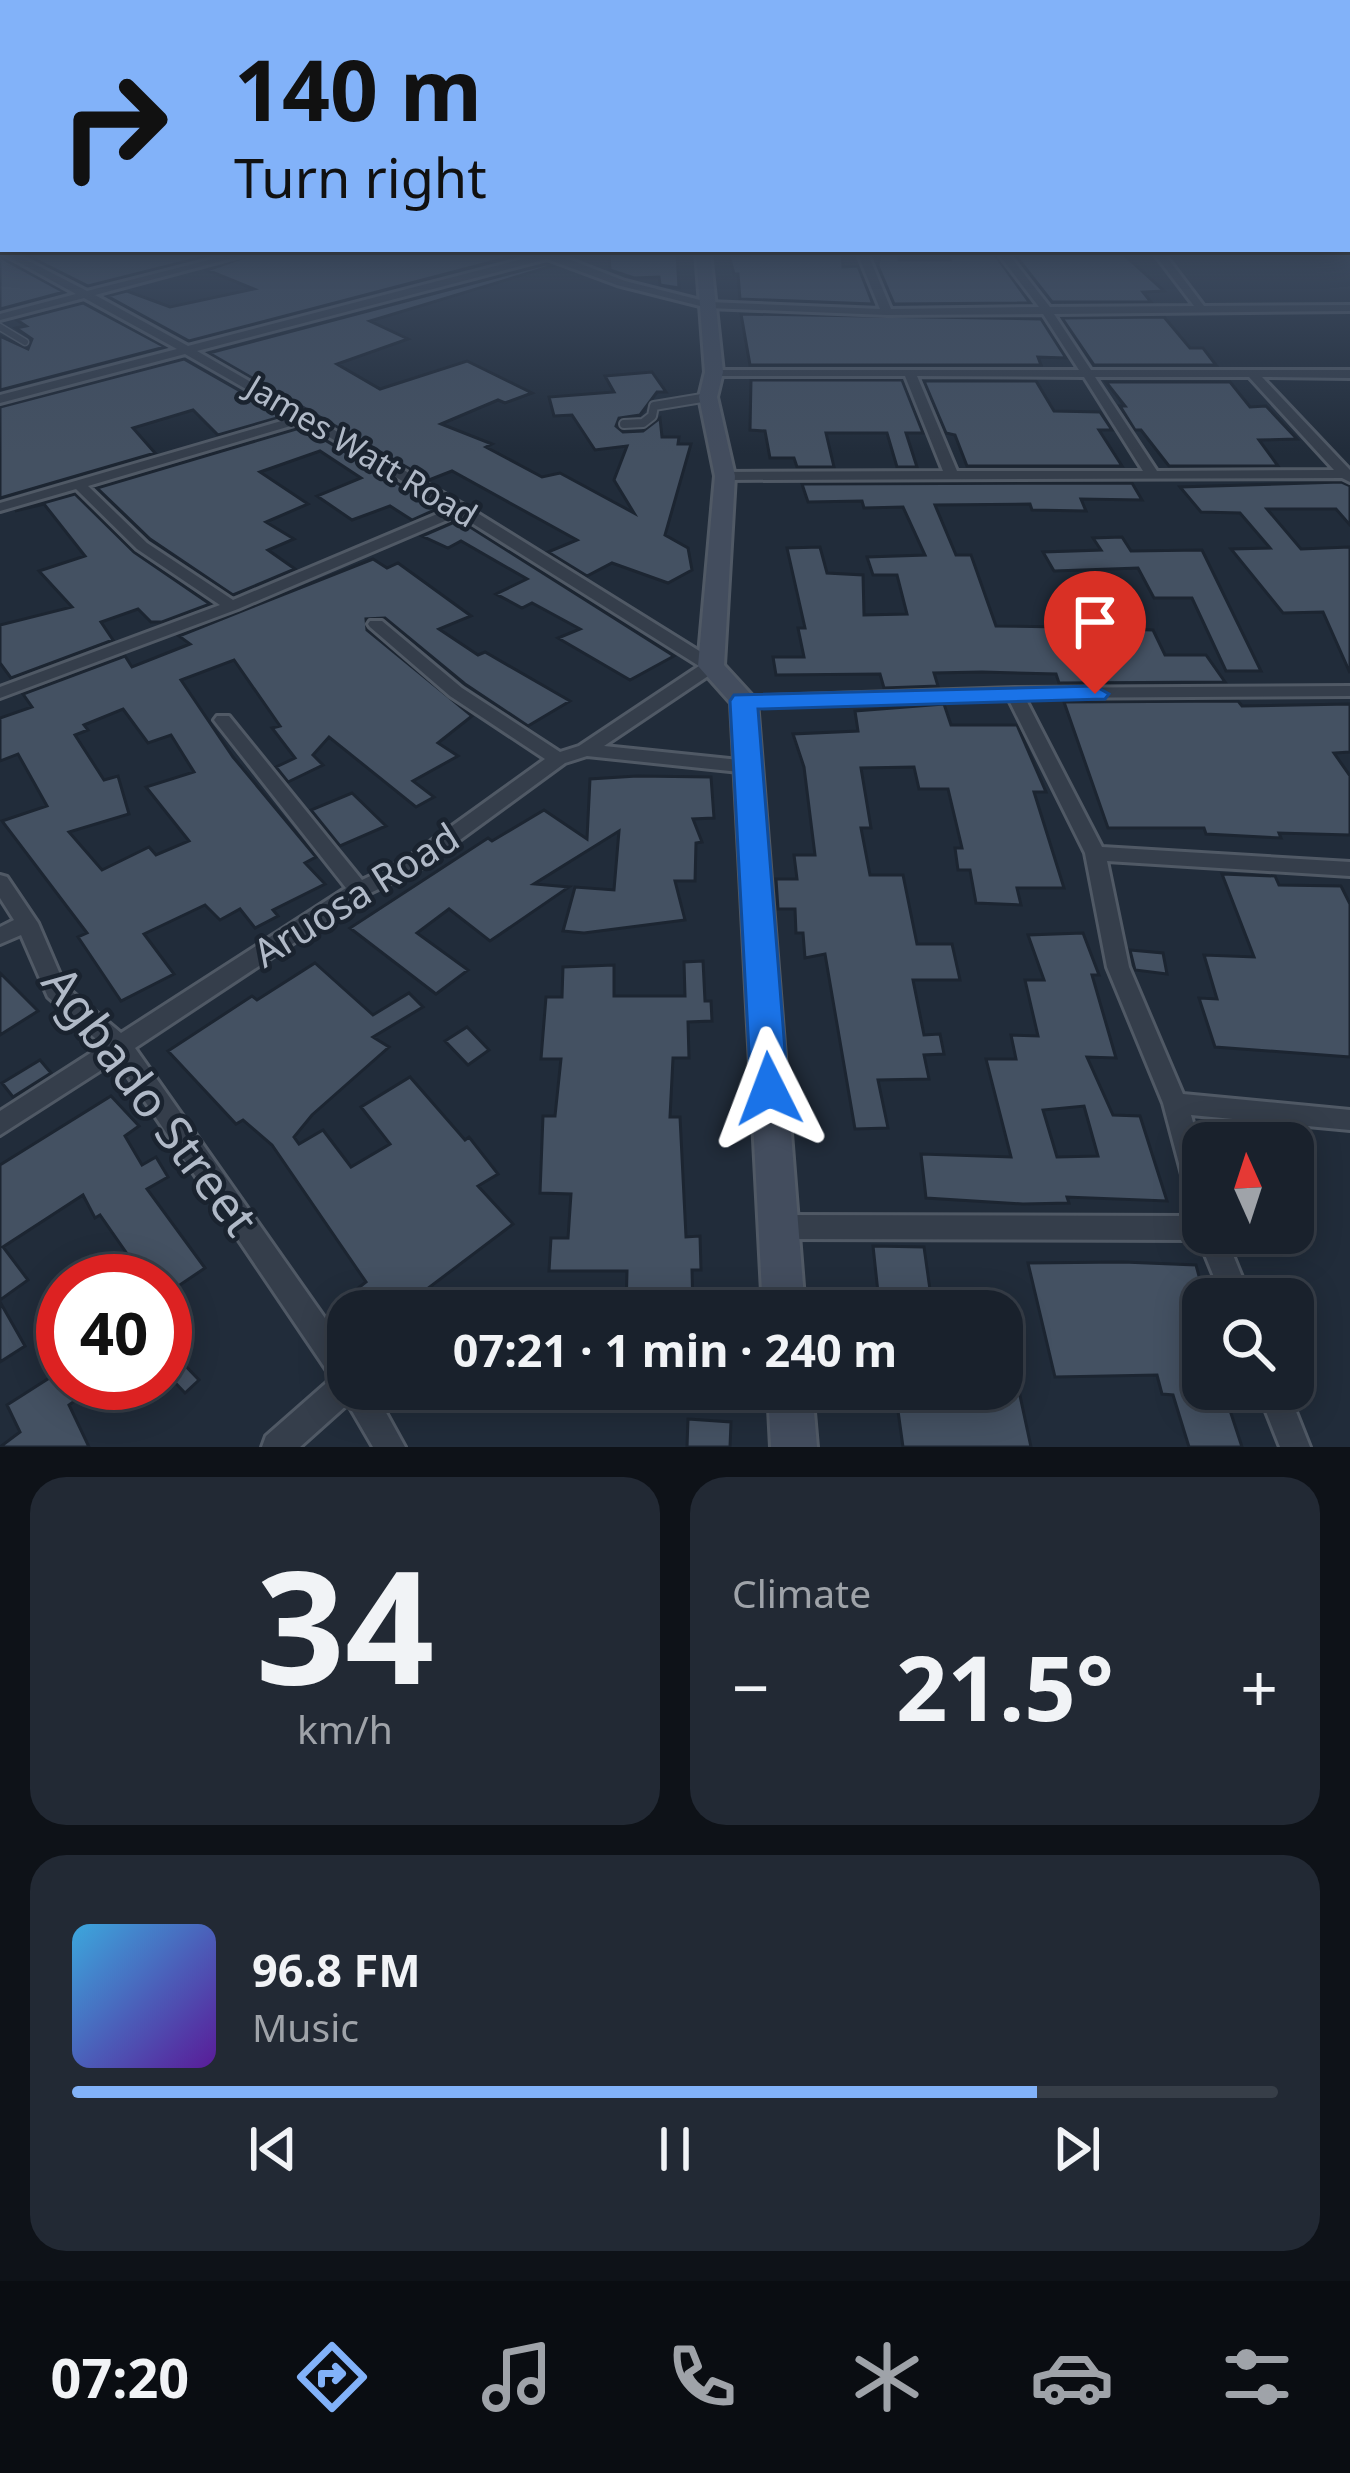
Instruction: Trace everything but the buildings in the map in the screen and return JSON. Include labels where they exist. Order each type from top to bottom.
[{"type":"street","name":"James Watt Road","points":[[133,320],[461,508],[711,666]]},
{"type":"street","points":[[0,399],[302,320]]},
{"type":"street","points":[[709,320],[711,385],[725,476],[711,666],[744,701],[782,1290]]},
{"type":"street","points":[[1052,320],[1153,475]]},
{"type":"street","points":[[711,385],[910,374],[1350,374]]},
{"type":"street","points":[[910,374],[952,476]]},
{"type":"street","points":[[1254,376],[1348,475]]},
{"type":"street","points":[[0,507],[306,418]]},
{"type":"street","points":[[725,476],[1348,475]]},
{"type":"street","points":[[80,485],[142,546],[232,606]]},
{"type":"street","points":[[0,693],[232,606],[461,508]]},
{"type":"street","points":[[376,624],[457,692],[558,759]]},
{"type":"street","name":"Aruosa Road","points":[[0,1124],[359,890],[412,864],[558,759],[586,750],[711,666]]},
{"type":"street","points":[[744,701],[1350,691]]},
{"type":"street","points":[[1014,693],[1096,853],[1118,968],[1182,1129]]},
{"type":"street","points":[[224,720],[359,890]]},
{"type":"street","points":[[586,750],[749,767]]},
{"type":"street","points":[[1096,853],[1350,869]]},
{"type":"street","name":"Agbado Street","points":[[0,882],[27,923],[56,992],[120,1046],[327,1349]]},
{"type":"street","points":[[0,936],[27,923]]},
{"type":"street","points":[[1175,1103],[1350,1120]]},
{"type":"street","points":[[778,1227],[1182,1231]]},
{"type":"street","points":[[278,1447],[327,1400]]},
{"type":"street","points":[[368,1410],[390,1447]]},
{"type":"street","points":[[791,1410],[794,1447]]},
{"type":"street","points":[[1280,1410],[1295,1447]]},
{"type":"lane","points":[[0,328],[25,341]]},
{"type":"lane","points":[[624,424],[643,423],[652,416],[653,406],[711,385]]},
{"type":"route","points":[[769,1089],[744,701],[1095,694]]}]
